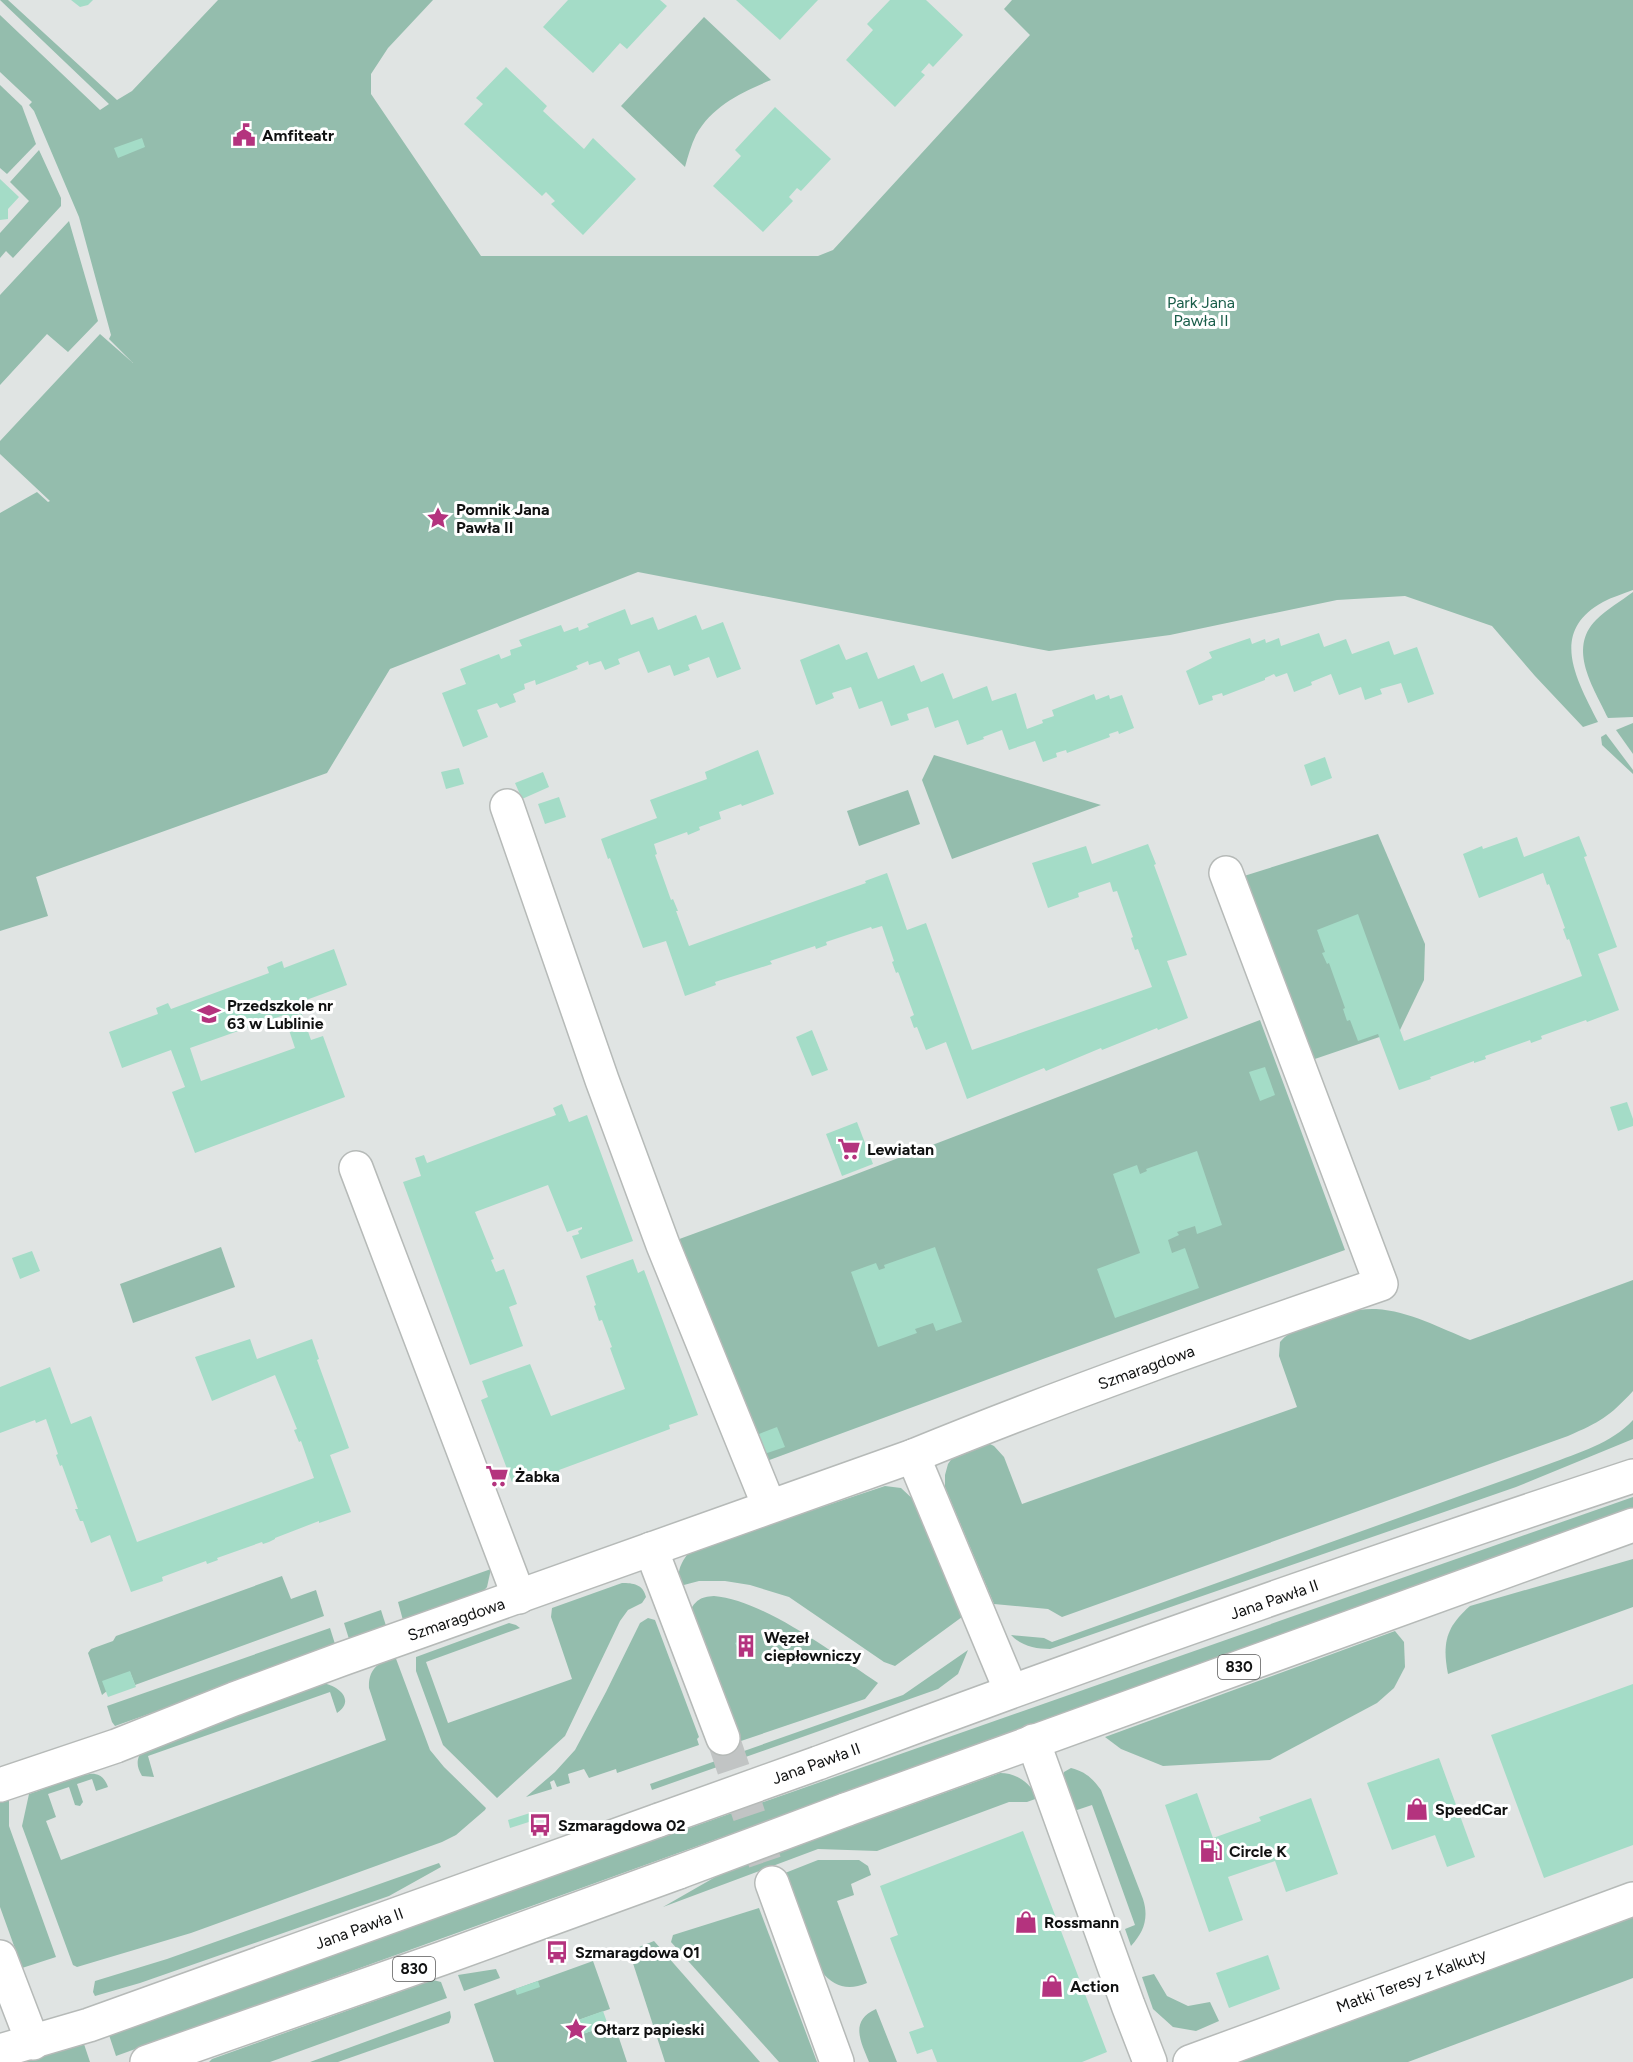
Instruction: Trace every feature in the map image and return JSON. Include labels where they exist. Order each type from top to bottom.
[{"type":"street","points":[[507,806],[602,1080],[663,1245],[769,1506]]},
{"type":"street","name":"Szmaragdowa","points":[[0,1785],[117,1746],[245,1695],[913,1455],[1072,1393],[1251,1328],[1381,1284],[1226,873]]},
{"type":"street","points":[[356,1168],[519,1597]]},
{"type":"street","points":[[1473,1529],[1633,1452]]},
{"type":"street","points":[[913,1455],[1011,1691]]},
{"type":"street","name":"Jana Pawła II","points":[[0,2051],[89,2025],[1011,1691],[1473,1529],[1633,1476]]},
{"type":"street","name":"830","points":[[147,2062],[454,1954],[1033,1741],[1633,1525]]},
{"type":"street","points":[[651,1549],[723,1738]]},
{"type":"street","points":[[1033,1741],[1150,2062]]},
{"type":"street","points":[[772,1883],[837,2062]]},
{"type":"street","name":"Matki Teresy z Kalkuty","points":[[1190,2062],[1633,1899]]},
{"type":"street","points":[[0,1957],[33,2043]]},
{"type":"green space","name":"Park Jana Pawła II","points":[[0,0],[8,0],[117,100],[132,91],[218,0],[433,0],[388,48],[371,74],[371,94],[481,256],[818,256],[833,250],[1030,35],[1004,9],[1012,0],[1633,0],[1633,590],[1606,600],[1586,614],[1576,628],[1572,642],[1572,658],[1576,673],[1598,722],[1583,727],[1492,626],[1405,596],[1337,600],[1170,635],[1049,651],[638,572],[390,669],[327,773],[36,877],[48,916],[0,931],[0,513],[37,492],[48,502],[50,501],[0,454],[0,441],[100,334],[133,363],[109,339],[111,335],[79,217],[34,111],[29,105],[32,102],[0,72],[0,15],[100,110],[109,104]]},
{"type":"green space","points":[[704,17],[771,80],[739,95],[710,116],[696,135],[685,167],[621,106]]},
{"type":"green space","points":[[0,85],[22,106],[36,144],[7,174],[0,168]]},
{"type":"green space","points":[[39,150],[61,198],[61,206],[13,258],[6,251],[0,258],[0,233],[29,201],[10,182]]},
{"type":"green space","points":[[69,221],[98,321],[68,352],[47,334],[0,385],[0,295]]},
{"type":"green space","points":[[1633,592],[1633,717],[1608,718],[1586,669],[1583,656],[1584,643],[1588,631],[1596,620]]},
{"type":"green space","points":[[1633,723],[1633,754],[1616,730]]},
{"type":"green space","points":[[1606,734],[1633,770],[1633,774],[1602,745],[1601,737]]},
{"type":"green space","points":[[934,755],[1101,805],[952,859],[922,780]]},
{"type":"green space","points":[[908,790],[920,824],[859,846],[847,811]]},
{"type":"green space","points":[[1378,834],[1425,944],[1424,980],[1400,1030],[1306,1062],[1244,876]]},
{"type":"green space","points":[[1260,1020],[1345,1250],[753,1466],[663,1245],[846,1178]]},
{"type":"green space","points":[[221,1247],[235,1287],[133,1323],[120,1284]]},
{"type":"green space","points":[[1633,1280],[1633,1391],[1610,1413],[1596,1422],[1568,1436],[1062,1617],[1048,1609],[994,1604],[945,1487],[948,1464],[955,1454],[988,1443],[1004,1457],[1022,1504],[1297,1407],[1279,1356],[1280,1342],[1299,1328],[1341,1314],[1369,1309],[1388,1310],[1424,1321],[1470,1340]]},
{"type":"green space","points":[[1633,1420],[1633,1439],[1516,1487],[1050,1649],[1029,1646],[1019,1642],[1011,1635],[1044,1638],[1052,1642],[1571,1456],[1605,1441]]},
{"type":"green space","points":[[885,1486],[901,1488],[916,1502],[962,1617],[895,1666],[884,1662],[789,1597],[750,1585],[725,1581],[699,1581],[680,1586],[680,1567],[690,1551]]},
{"type":"green space","points":[[1633,1497],[1633,1508],[116,2056],[108,2032]]},
{"type":"green space","points":[[1633,1559],[1633,1607],[1448,1674],[1446,1644],[1448,1636],[1456,1621],[1470,1606]]},
{"type":"green space","points":[[491,1569],[487,1587],[482,1593],[404,1624],[398,1602]]},
{"type":"green space","points":[[282,1576],[291,1599],[316,1590],[324,1616],[135,1685],[130,1672],[102,1695],[88,1653],[91,1649],[113,1641],[116,1636]]},
{"type":"green space","points":[[622,1583],[640,1587],[646,1597],[642,1603],[628,1610],[620,1621],[565,1736],[497,1798],[443,1745],[416,1671],[416,1657],[509,1623],[520,1628],[426,1662],[448,1723],[572,1679],[551,1617],[552,1608]]},
{"type":"green space","points":[[714,1596],[755,1607],[777,1618],[821,1644],[878,1683],[865,1699],[738,1742],[689,1612],[699,1600]]},
{"type":"green space","points":[[381,1610],[387,1629],[349,1639],[344,1623]]},
{"type":"green space","points":[[648,1618],[655,1620],[699,1737],[697,1739],[699,1745],[617,1773],[616,1769],[589,1778],[584,1769],[568,1774],[570,1783],[557,1787],[554,1780],[550,1782],[552,1789],[526,1797],[555,1772],[575,1750],[640,1623]]},
{"type":"green space","points":[[330,1628],[335,1644],[331,1649],[115,1726],[112,1722],[107,1706]]},
{"type":"green space","points":[[1395,1631],[1404,1642],[1405,1667],[1394,1688],[1377,1703],[1270,1760],[1163,1766],[1121,1749],[1105,1737]]},
{"type":"green space","points":[[968,1650],[958,1674],[938,1689],[652,1790],[650,1784],[903,1695]]},
{"type":"green space","points":[[395,1656],[430,1750],[486,1808],[485,1810],[456,1835],[442,1842],[191,1933],[77,1967],[73,1965],[22,1826],[29,1794],[90,1774],[100,1776],[108,1787],[96,1791],[92,1779],[77,1784],[83,1802],[80,1806],[75,1805],[69,1787],[48,1794],[56,1817],[46,1821],[61,1860],[386,1740],[369,1688],[369,1681],[376,1667]]},
{"type":"green space","points":[[322,1683],[339,1690],[345,1698],[345,1703],[337,1713],[330,1692],[148,1756],[154,1777],[142,1776],[138,1768],[140,1754],[144,1747]]},
{"type":"green space","points":[[1071,1768],[1088,1776],[1101,1790],[1143,1899],[1144,1924],[1131,1946],[1125,1929],[1135,1925],[1092,1805],[1074,1811],[1061,1784],[1064,1772]]},
{"type":"green space","points":[[1000,1773],[1006,1773],[1022,1780],[1038,1798],[1027,1802],[1009,1802],[877,1851],[818,1849],[663,1907],[724,1872]]},
{"type":"green space","points":[[9,1794],[9,1826],[56,1957],[22,1968],[0,1907],[0,1798]]},
{"type":"green space","points":[[818,1860],[859,1860],[868,1866],[871,1875],[851,1884],[854,1895],[837,1901],[867,1983],[854,1987],[842,1986],[831,1981],[821,1971],[785,1873]]},
{"type":"green space","points":[[439,1863],[441,1867],[389,1896],[140,1983],[95,1996],[93,1992],[95,1981],[167,1959]]},
{"type":"green space","points":[[759,1908],[817,2062],[779,2062],[671,1942],[673,1935]]},
{"type":"green space","points":[[1633,1913],[1633,1978],[1408,2062],[1228,2062]]},
{"type":"green space","points":[[654,1941],[760,2062],[665,2062],[629,1951]]},
{"type":"green space","points":[[593,1961],[610,2009],[570,2023],[574,2037],[614,2023],[627,2062],[494,2062],[474,2004]]},
{"type":"green space","points":[[496,1969],[500,1978],[464,1991],[458,1975]]},
{"type":"green space","points":[[1154,1974],[1167,1996],[1188,2006],[1210,2002],[1219,2021],[1196,2031],[1173,2027],[1153,2009],[1142,1977]]},
{"type":"green space","points":[[433,1980],[441,1982],[447,1998],[270,2062],[209,2062],[212,2059]]},
{"type":"green space","points":[[876,2009],[897,2062],[869,2062],[863,2047],[859,2033],[862,2020]]},
{"type":"green space","points":[[450,2011],[449,2023],[338,2062],[310,2062]]},
{"type":"green space","points":[[83,2041],[90,2062],[25,2062]]},
{"type":"building","points":[[71,0],[93,0],[88,5],[80,7]]},
{"type":"building","points":[[568,0],[660,0],[667,6],[627,49],[620,43],[593,73],[543,27]]},
{"type":"building","points":[[736,0],[818,0],[780,40]]},
{"type":"building","points":[[890,0],[926,0],[963,35],[933,67],[929,63],[921,72],[925,75],[895,107],[846,60],[873,30],[867,24]]},
{"type":"building","points":[[506,67],[547,106],[543,111],[584,149],[593,138],[636,179],[583,235],[551,204],[555,201],[546,192],[542,196],[464,124],[483,104],[476,98]]},
{"type":"building","points":[[775,107],[831,159],[801,191],[797,188],[789,197],[793,201],[763,232],[713,186],[741,156],[735,150]]},
{"type":"building","points":[[142,138],[145,147],[118,158],[114,148]]},
{"type":"building","points":[[0,179],[19,197],[8,209],[8,219],[0,220]]},
{"type":"building","points":[[625,609],[631,625],[653,617],[658,630],[696,615],[702,630],[723,622],[741,669],[717,678],[709,657],[688,665],[690,670],[674,676],[670,665],[648,673],[639,651],[618,659],[620,664],[605,670],[601,661],[589,665],[588,661],[576,666],[578,669],[536,685],[535,680],[524,684],[525,689],[513,694],[516,702],[500,708],[497,703],[477,710],[488,737],[463,747],[442,693],[466,684],[460,669],[499,654],[501,659],[511,655],[510,650],[522,646],[519,640],[561,625],[564,632],[578,627],[579,631],[589,627],[587,624]]},
{"type":"building","points":[[1319,633],[1324,647],[1346,639],[1352,654],[1389,641],[1394,655],[1417,647],[1434,694],[1408,703],[1401,683],[1380,689],[1382,694],[1365,700],[1361,687],[1339,695],[1331,674],[1294,692],[1287,673],[1276,677],[1274,674],[1265,680],[1223,696],[1222,693],[1212,696],[1213,700],[1199,705],[1186,671],[1212,658],[1209,652],[1250,638],[1252,644],[1265,639],[1266,643],[1279,638],[1281,646]]},
{"type":"building","points":[[839,644],[846,660],[867,652],[878,679],[914,665],[921,682],[943,673],[953,699],[987,686],[992,701],[1016,693],[1027,729],[1054,716],[1052,710],[1094,694],[1096,700],[1109,695],[1110,699],[1122,695],[1134,728],[1119,734],[1118,731],[1109,734],[1110,737],[1067,753],[1066,750],[1056,753],[1057,757],[1043,762],[1035,741],[1009,750],[1002,730],[967,745],[958,720],[935,728],[928,707],[907,714],[909,720],[891,726],[882,701],[859,709],[851,687],[832,693],[834,698],[816,705],[800,660]]},
{"type":"building","points":[[758,750],[774,794],[719,812],[721,819],[699,827],[700,830],[688,835],[687,832],[654,844],[657,854],[655,855],[671,900],[673,899],[678,911],[676,911],[689,946],[866,883],[865,881],[887,873],[907,930],[926,923],[972,1050],[1152,987],[1138,949],[1135,950],[1131,938],[1133,937],[1117,891],[1113,892],[1110,882],[1078,893],[1079,897],[1048,908],[1032,863],[1086,846],[1092,864],[1148,844],[1187,955],[1167,961],[1188,1018],[1102,1050],[1101,1048],[1046,1071],[1044,1068],[967,1099],[946,1042],[926,1050],[917,1027],[914,1028],[910,1017],[914,1015],[899,974],[896,973],[892,962],[894,961],[882,926],[872,929],[871,927],[826,942],[827,945],[816,949],[815,946],[770,961],[772,964],[715,982],[716,985],[685,996],[666,941],[643,948],[601,839],[657,818],[650,800],[707,779],[705,772]]},
{"type":"building","points":[[1325,757],[1332,778],[1311,786],[1304,765]]},
{"type":"building","points":[[459,768],[464,784],[446,789],[441,772]]},
{"type":"building","points":[[543,772],[549,787],[522,799],[515,783]]},
{"type":"building","points":[[559,797],[566,817],[545,824],[538,804]]},
{"type":"building","points":[[1579,836],[1587,856],[1584,857],[1617,947],[1598,954],[1619,1010],[1541,1036],[1542,1039],[1531,1043],[1530,1040],[1485,1056],[1486,1059],[1474,1063],[1474,1061],[1399,1090],[1378,1034],[1358,1041],[1350,1020],[1347,1021],[1343,1009],[1345,1008],[1329,963],[1327,964],[1322,953],[1325,952],[1317,930],[1358,914],[1404,1041],[1582,976],[1543,873],[1479,898],[1463,854],[1482,846],[1483,849],[1517,837],[1524,857]]},
{"type":"building","points":[[334,949],[347,985],[298,1003],[311,1040],[323,1036],[345,1097],[195,1153],[172,1092],[185,1087],[171,1050],[122,1068],[109,1032],[158,1014],[156,1008],[168,1003],[171,1009],[269,973],[267,967],[282,961],[284,968]],"holes":[[[284,1015],[295,1048],[201,1081],[190,1048]]]},
{"type":"building","points":[[812,1030],[828,1070],[812,1076],[796,1037]]},
{"type":"building","points":[[1265,1067],[1275,1095],[1260,1101],[1249,1072]]},
{"type":"building","points":[[1627,1102],[1633,1126],[1618,1131],[1610,1107]]},
{"type":"building","points":[[562,1104],[569,1122],[587,1115],[633,1241],[581,1259],[572,1236],[579,1234],[578,1231],[582,1227],[567,1232],[548,1185],[475,1212],[494,1259],[491,1260],[496,1272],[504,1269],[517,1304],[509,1307],[523,1346],[470,1365],[403,1182],[421,1176],[415,1158],[424,1155],[427,1163],[556,1115],[553,1108]]},
{"type":"building","name":"Lewiatan","points":[[857,1122],[873,1164],[842,1176],[826,1134]]},
{"type":"building","points":[[1197,1151],[1222,1225],[1197,1234],[1195,1226],[1177,1232],[1179,1235],[1168,1240],[1172,1253],[1185,1248],[1199,1288],[1115,1318],[1097,1269],[1140,1253],[1113,1174],[1137,1165],[1140,1174],[1147,1171],[1146,1169]]},
{"type":"building","points":[[935,1247],[962,1322],[936,1331],[933,1323],[915,1329],[917,1333],[878,1347],[851,1272],[876,1263],[879,1270],[885,1268],[884,1265]]},
{"type":"building","points":[[32,1251],[40,1271],[20,1279],[12,1258]]},
{"type":"building","points":[[633,1259],[638,1273],[644,1270],[698,1415],[669,1425],[670,1429],[559,1470],[560,1473],[546,1478],[541,1472],[512,1482],[481,1400],[488,1397],[482,1381],[530,1364],[551,1416],[625,1389],[602,1320],[599,1321],[586,1276]]},
{"type":"building","points":[[250,1339],[257,1359],[312,1339],[319,1359],[317,1360],[349,1448],[330,1455],[351,1512],[319,1523],[319,1521],[269,1542],[263,1544],[262,1542],[217,1558],[218,1560],[207,1564],[206,1561],[162,1577],[163,1581],[131,1592],[110,1535],[91,1543],[83,1521],[80,1521],[62,1465],[60,1466],[56,1455],[58,1454],[46,1419],[36,1423],[35,1420],[0,1433],[0,1387],[50,1367],[71,1424],[91,1416],[137,1542],[314,1478],[275,1375],[212,1401],[195,1357]]},
{"type":"building","points":[[777,1427],[785,1447],[761,1455],[754,1436]]},
{"type":"building","name":"Węzeł ciepłowniczy","points":[[750,1636],[756,1649],[742,1656],[735,1643]]},
{"type":"building","points":[[130,1671],[136,1687],[108,1697],[102,1681]]},
{"type":"building","points":[[1633,1684],[1633,1845],[1544,1878],[1491,1735]]},
{"type":"building","name":"SpeedCar","points":[[1439,1758],[1475,1857],[1447,1867],[1435,1835],[1392,1850],[1367,1783]]},
{"type":"building","points":[[1197,1793],[1213,1838],[1261,1821],[1259,1817],[1311,1798],[1338,1874],[1286,1892],[1275,1861],[1228,1877],[1243,1920],[1209,1932],[1165,1805]]},
{"type":"building","points":[[530,1813],[532,1821],[510,1828],[508,1820]]},
{"type":"building","points":[[1023,1831],[1107,2052],[1082,2062],[937,2062],[932,2049],[917,2054],[909,2032],[924,2027],[890,1938],[898,1935],[880,1886]]},
{"type":"building","points":[[1268,1955],[1280,1989],[1229,2008],[1216,1973]]},
{"type":"building","points":[[538,1981],[540,1987],[517,1995],[515,1989]]},
{"type":"building","points":[[603,2011],[608,2025],[583,2034],[578,2020]]},
{"type":"tunnel","points":[[723,1738],[772,1883]]},
{"type":"place","name":"Amfiteatr","points":[[244,135]]},
{"type":"place","name":"Pomnik Jana Pawła II","points":[[438,518]]},
{"type":"place","name":"Przedszkole nr 63 w Lublinie","points":[[209,1014]]},
{"type":"place","name":"Lewiatan","points":[[849,1149]]},
{"type":"place","name":"Żabka","points":[[497,1476]]},
{"type":"place","name":"Węzeł ciepłowniczy","points":[[746,1646]]},
{"type":"place","name":"SpeedCar","points":[[1417,1809]]},
{"type":"place","name":"Szmaragdowa 02","points":[[540,1825]]},
{"type":"place","name":"Circle K","points":[[1211,1851]]},
{"type":"place","name":"Rossmann","points":[[1026,1922]]},
{"type":"place","name":"Szmaragdowa 01","points":[[557,1952]]},
{"type":"place","name":"Action","points":[[1052,1986]]},
{"type":"place","name":"Ołtarz papieski","points":[[576,2029]]}]
